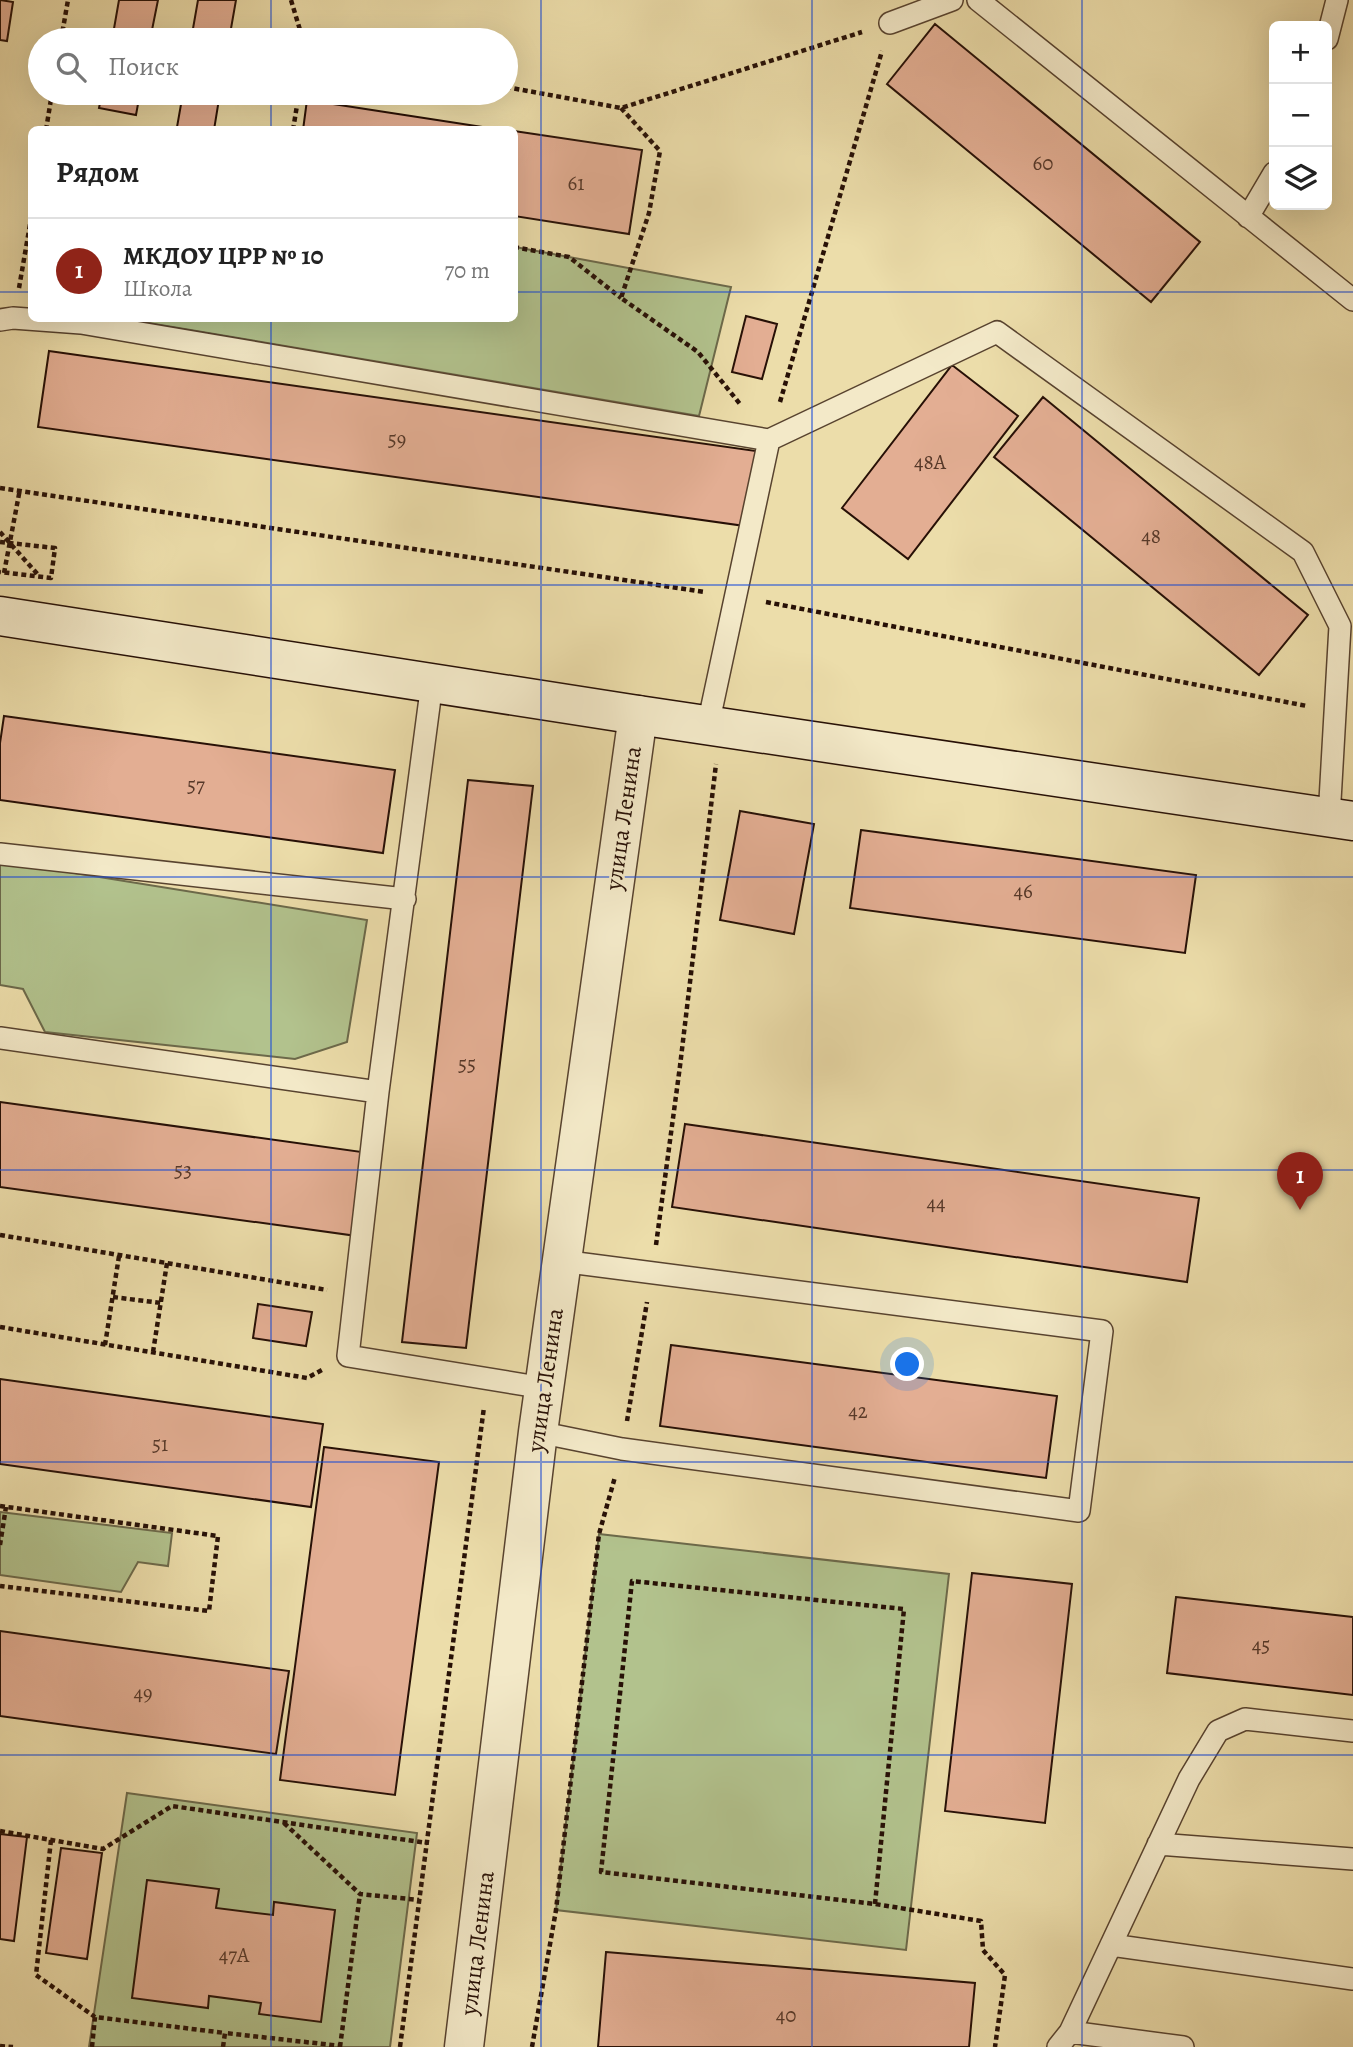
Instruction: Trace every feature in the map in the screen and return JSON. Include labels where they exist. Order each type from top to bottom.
[{"type":"street","points":[[0,616],[638,715],[1341,819]]},
{"type":"street","name":"улица Ленина","points":[[464,2047],[538,1432],[638,715]]},
{"type":"lane","points":[[890,23],[953,0]]},
{"type":"lane","points":[[978,0],[1353,300]]},
{"type":"lane","points":[[1332,21],[1337,0]]},
{"type":"lane","points":[[1248,218],[1269,182]]},
{"type":"lane","points":[[7,319],[28,320]]},
{"type":"lane","points":[[62,322],[769,440],[998,332],[1303,552],[1340,626],[1335,712],[1341,819]]},
{"type":"lane","points":[[715,726],[736,596],[769,440]]},
{"type":"lane","points":[[432,683],[378,1092],[348,1356],[544,1388]]},
{"type":"lane","points":[[1335,712],[1353,693]]},
{"type":"lane","points":[[0,854],[405,899]]},
{"type":"lane","points":[[0,1038],[378,1092]]},
{"type":"lane","points":[[538,1432],[622,1449],[1079,1511],[1102,1331],[561,1261]]},
{"type":"lane","points":[[1184,2047],[1064,2040],[1189,1779],[1218,1731],[1245,1719],[1353,1731]]},
{"type":"lane","points":[[1158,1844],[1353,1858]]},
{"type":"lane","points":[[1111,1945],[1353,1979]]},
{"type":"path","points":[[63,28],[68,0]]},
{"type":"path","points":[[291,0],[299,28]]},
{"type":"path","points":[[518,88],[621,108],[890,23]]},
{"type":"path","points":[[769,440],[890,23]]},
{"type":"path","points":[[47,126],[50,105]]},
{"type":"path","points":[[294,126],[297,105]]},
{"type":"path","points":[[621,108],[660,151],[649,213],[621,298]]},
{"type":"path","points":[[7,319],[28,230]]},
{"type":"path","points":[[518,248],[569,257],[621,298],[698,352],[769,440]]},
{"type":"path","points":[[0,488],[736,596],[1335,712]]},
{"type":"path","points":[[0,542],[10,543],[55,548],[51,579],[2,573],[10,543],[20,489]]},
{"type":"path","points":[[0,531],[40,577]]},
{"type":"path","points":[[532,2047],[556,1910],[599,1534],[622,1449],[653,1272],[680,1066],[715,726]]},
{"type":"path","points":[[0,1235],[356,1294]]},
{"type":"path","points":[[105,1345],[119,1255]]},
{"type":"path","points":[[153,1352],[167,1263]]},
{"type":"path","points":[[113,1297],[161,1303]]},
{"type":"path","points":[[0,1327],[307,1378],[348,1356]]},
{"type":"path","points":[[400,2047],[488,1379]]},
{"type":"path","points":[[0,1545],[3,1507],[218,1536],[209,1611],[0,1586]]},
{"type":"path","points":[[875,1904],[904,1609],[632,1581],[601,1872],[875,1904],[981,1921],[983,1950],[1005,1975],[995,2047]]},
{"type":"path","points":[[0,1831],[103,1849],[172,1806],[427,1843]]},
{"type":"path","points":[[283,1822],[360,1894],[419,1900]]},
{"type":"path","points":[[51,1840],[36,1975],[95,2017],[340,2046],[360,1894]]},
{"type":"path","points":[[92,2047],[95,2017]]},
{"type":"path","points":[[223,2047],[225,2033]]},
{"type":"path","points":[[0,2046],[13,2047]]},
{"type":"green space","points":[[518,248],[731,287],[699,416],[143,322],[518,322]]},
{"type":"green space","points":[[0,861],[367,920],[347,1042],[295,1059],[45,1032],[23,989],[0,985]]},
{"type":"green space","points":[[0,1512],[172,1533],[168,1566],[138,1562],[121,1592],[0,1575]]},
{"type":"green space","points":[[599,1534],[949,1574],[906,1950],[556,1910]]},
{"type":"green space","points":[[127,1793],[417,1833],[390,2047],[89,2047]]},
{"type":"building","points":[[0,0],[13,2],[7,41],[0,40]]},
{"type":"building","points":[[119,0],[158,0],[152,28],[114,28]]},
{"type":"building","points":[[198,0],[236,0],[231,28],[193,28]]},
{"type":"building","points":[[935,24],[1200,242],[1151,302],[887,84]]},
{"type":"building","points":[[100,105],[138,105],[136,115],[99,108]]},
{"type":"building","points":[[181,105],[218,105],[215,126],[177,126]]},
{"type":"building","points":[[306,105],[340,105],[476,126],[304,126]]},
{"type":"building","points":[[518,132],[642,150],[629,234],[518,217]]},
{"type":"building","points":[[746,316],[777,324],[762,379],[732,372]]},
{"type":"building","points":[[49,351],[756,451],[745,526],[38,427]]},
{"type":"building","points":[[952,365],[1018,416],[908,559],[842,508]]},
{"type":"building","points":[[1043,397],[1308,615],[1259,675],[994,457]]},
{"type":"building","points":[[4,716],[395,770],[383,853],[0,800],[0,743]]},
{"type":"building","points":[[468,780],[533,786],[466,1348],[402,1342]]},
{"type":"building","points":[[740,811],[814,824],[794,934],[720,920]]},
{"type":"building","points":[[861,830],[1196,875],[1185,953],[850,908]]},
{"type":"building","points":[[0,1102],[369,1153],[357,1236],[0,1187]]},
{"type":"building","points":[[685,1124],[1199,1198],[1187,1282],[672,1207]]},
{"type":"building","points":[[258,1304],[312,1312],[306,1346],[253,1338]]},
{"type":"building","points":[[671,1345],[1057,1396],[1046,1478],[660,1426]]},
{"type":"building","points":[[0,1379],[323,1424],[311,1507],[0,1464]]},
{"type":"building","points":[[324,1447],[439,1462],[395,1795],[280,1780]]},
{"type":"building","points":[[972,1573],[1072,1584],[1045,1823],[945,1811]]},
{"type":"building","points":[[1176,1597],[1353,1617],[1353,1695],[1167,1673]]},
{"type":"building","points":[[0,1631],[289,1671],[276,1754],[0,1716]]},
{"type":"building","points":[[0,1834],[27,1837],[14,1941],[0,1939]]},
{"type":"building","points":[[61,1848],[102,1853],[87,1959],[46,1953]]},
{"type":"building","points":[[147,1880],[219,1889],[216,1908],[273,1915],[274,1902],[335,1910],[321,2022],[259,2014],[261,2003],[209,1996],[208,2008],[132,1998]]},
{"type":"building","points":[[606,1952],[975,1983],[969,2047],[598,2047]]},
{"type":"place","name":"МКДОУ ЦРР № 10","points":[[1300,1210]]}]
